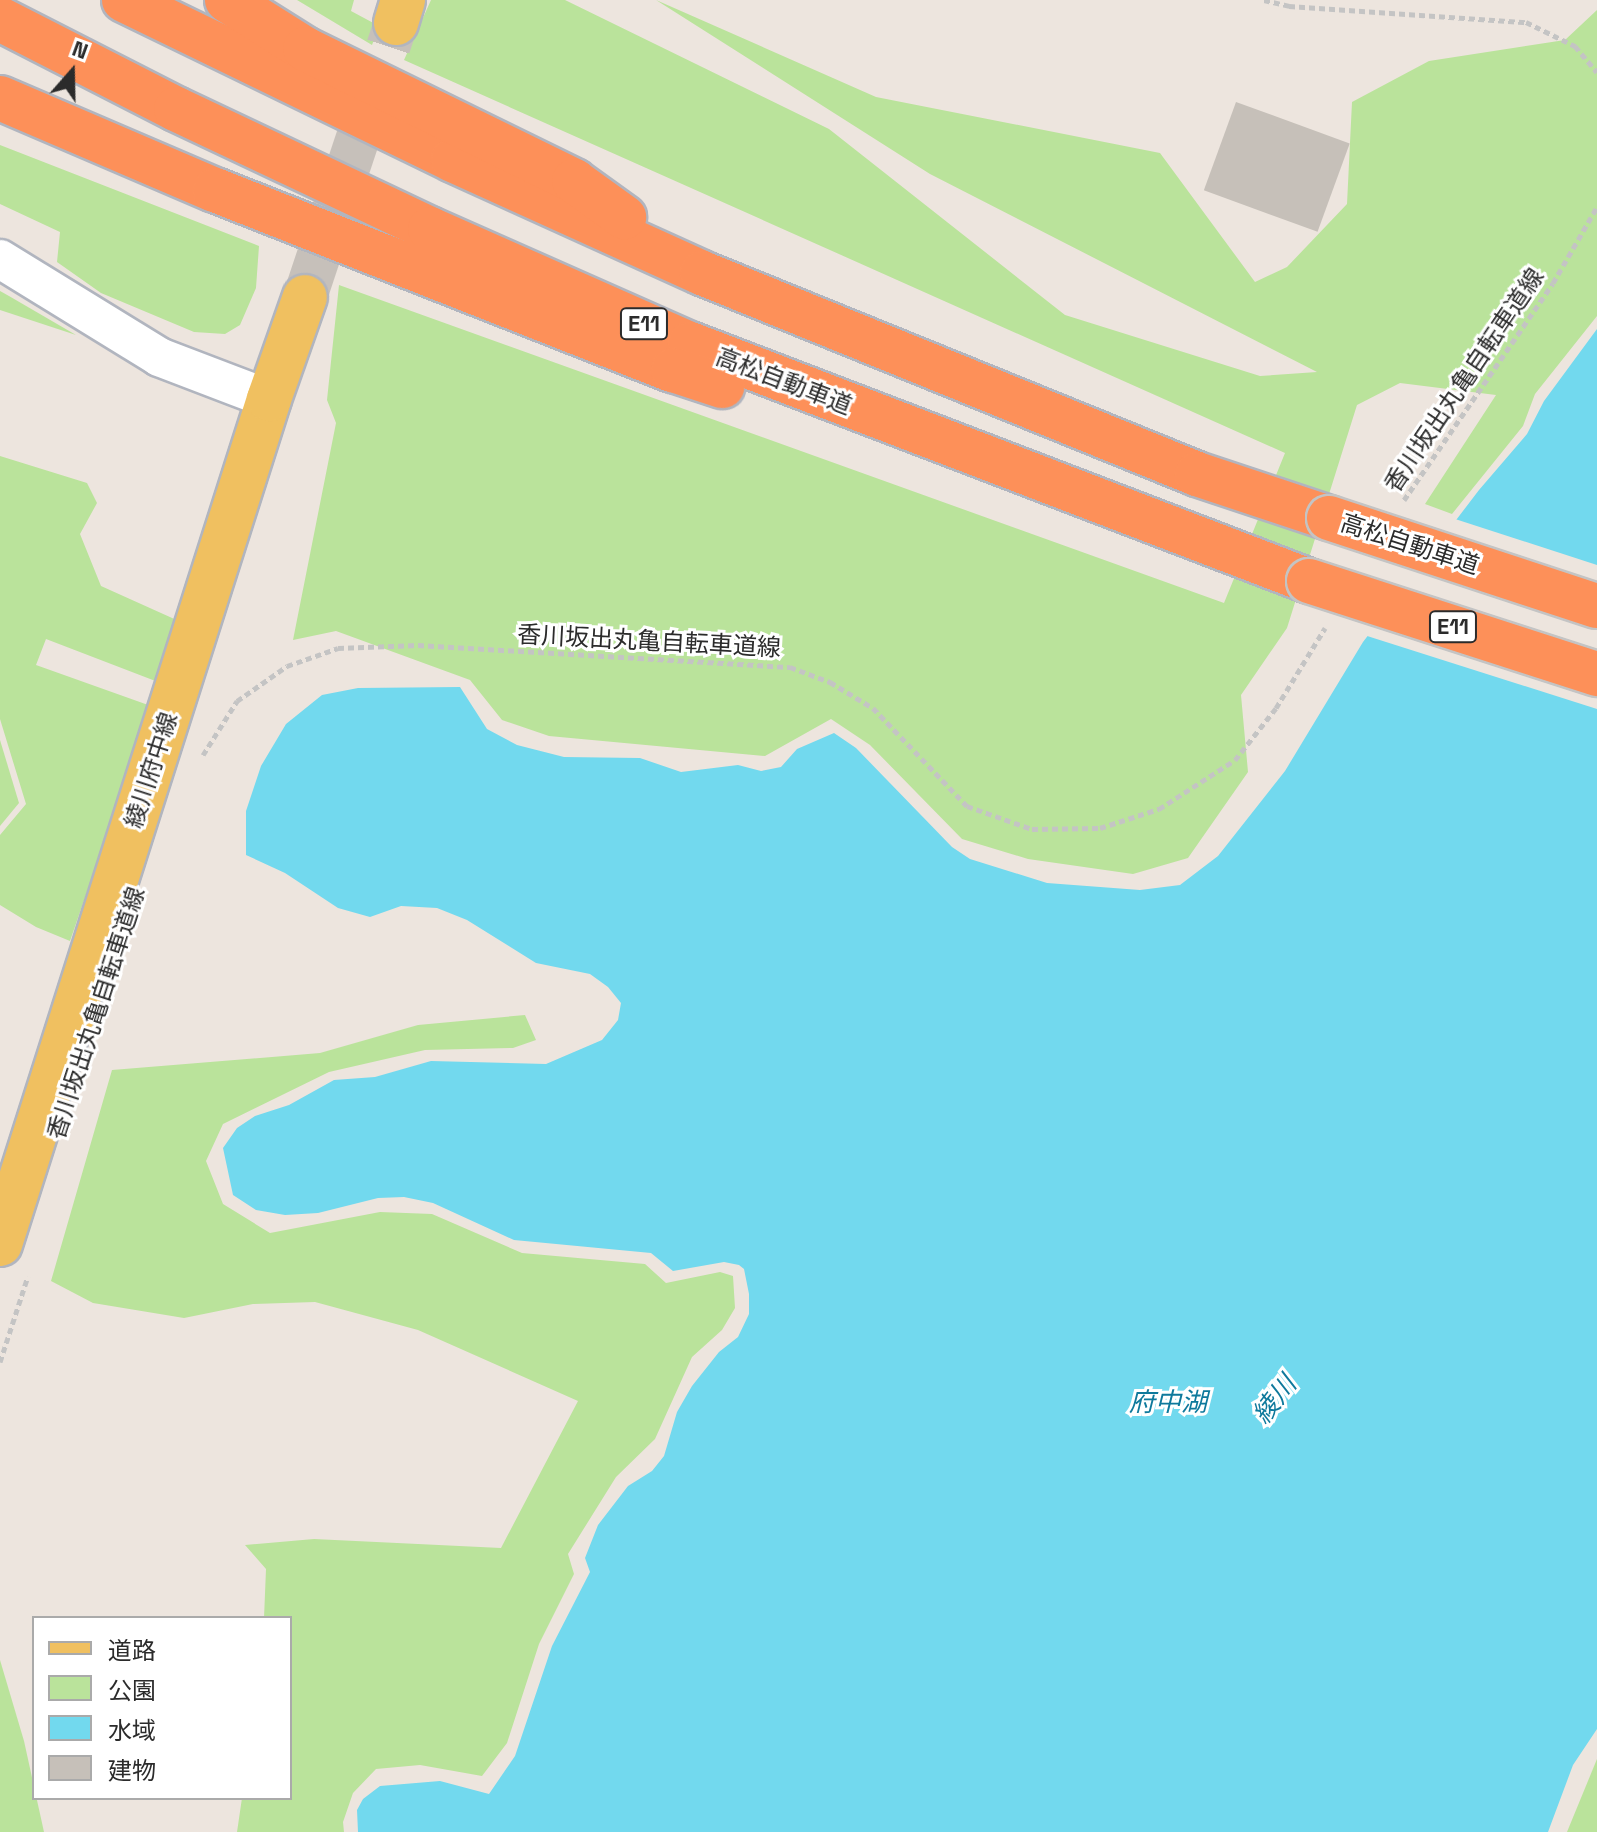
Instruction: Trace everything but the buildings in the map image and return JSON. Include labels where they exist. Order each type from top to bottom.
[{"type":"highway","name":"高松自動車道","points":[[124,0],[439,153],[702,273],[1197,474],[1597,606]]},
{"type":"highway","points":[[227,0],[305,49],[574,181],[702,273]]},
{"type":"highway","name":"高松自動車道","points":[[0,19],[176,109],[430,229],[690,344],[1177,533],[1309,581],[1597,674]]},
{"type":"highway","points":[[0,98],[215,190],[673,370],[1177,533]]},
{"type":"main road","name":"綾川府中線","points":[[15,1258],[269,399],[305,297]]},
{"type":"street","points":[[0,259],[159,357],[269,399]]},
{"type":"path","points":[[1264,0],[1289,6],[1526,22],[1575,46],[1597,72]]},
{"type":"path","name":"香川坂出丸亀自転車道線","points":[[1396,513],[1553,283],[1597,207]]},
{"type":"path","name":"香川坂出丸亀自転車道線","points":[[196,765],[237,701],[287,666],[338,648],[418,645],[790,667],[830,682],[873,708],[967,806],[1032,829],[1100,828],[1159,809],[1235,760],[1276,708],[1332,617]]},
{"type":"path","points":[[0,1362],[15,1258]]},
{"type":"green space","points":[[297,0],[354,0],[351,11],[379,26],[372,45]]},
{"type":"green space","points":[[431,0],[565,0],[829,129],[1065,315],[1260,376],[1317,372],[930,174],[656,0],[876,97],[1160,153],[1255,282],[1287,267],[1347,204],[1352,102],[1429,61],[1565,40],[1597,10],[1597,316],[1535,394],[1523,426],[1452,514],[1425,504],[1496,395],[1400,383],[1357,405],[1287,628],[1241,695],[1248,772],[1188,858],[1133,874],[1028,859],[962,839],[870,745],[831,719],[765,756],[549,736],[502,720],[470,680],[336,631],[293,640],[336,423],[327,400],[339,285],[1224,603],[1285,453],[404,60]]},
{"type":"green space","points":[[0,145],[259,246],[256,288],[240,325],[225,334],[194,332],[101,293],[57,262],[60,232],[0,204]]},
{"type":"green space","points":[[0,291],[9,296],[76,335],[0,310]]},
{"type":"green space","points":[[0,456],[87,483],[97,503],[80,534],[101,586],[181,622],[158,682],[46,639],[36,665],[151,706],[70,941],[36,927],[0,905],[0,835],[26,804],[0,719]]},
{"type":"green space","points":[[0,740],[19,803],[0,826]]},
{"type":"green space","points":[[525,1015],[536,1040],[513,1048],[425,1050],[329,1072],[223,1124],[206,1161],[223,1204],[270,1233],[380,1212],[432,1214],[522,1253],[645,1264],[666,1283],[720,1272],[733,1276],[735,1308],[722,1330],[692,1357],[655,1439],[616,1477],[568,1554],[574,1574],[539,1644],[507,1743],[482,1776],[420,1765],[376,1769],[353,1793],[343,1822],[344,1832],[237,1832],[242,1800],[292,1800],[292,1616],[264,1616],[266,1569],[245,1545],[314,1539],[501,1548],[578,1401],[418,1330],[315,1302],[253,1304],[184,1318],[93,1303],[51,1281],[112,1070],[320,1053],[418,1025]]},
{"type":"green space","points":[[0,1660],[24,1741],[32,1777],[32,1800],[37,1800],[44,1832],[0,1832]]},
{"type":"green space","points":[[1597,1759],[1597,1832],[1567,1832]]},
{"type":"water","name":"府中湖","points":[[1597,329],[1597,1729],[1573,1765],[1548,1832],[358,1832],[357,1810],[363,1799],[380,1786],[440,1781],[489,1794],[515,1756],[552,1646],[590,1572],[585,1558],[598,1525],[628,1486],[652,1471],[664,1456],[677,1412],[692,1386],[719,1352],[738,1337],[749,1314],[749,1294],[744,1269],[739,1265],[724,1262],[673,1271],[651,1253],[514,1240],[433,1203],[404,1197],[378,1198],[318,1213],[285,1215],[256,1210],[233,1195],[223,1148],[237,1128],[255,1116],[289,1105],[334,1080],[375,1077],[431,1061],[546,1064],[602,1040],[618,1020],[621,1003],[608,987],[590,974],[536,963],[467,920],[437,908],[401,906],[370,917],[338,908],[285,873],[246,855],[246,811],[261,766],[286,724],[322,695],[358,688],[460,687],[487,729],[517,745],[564,757],[640,758],[681,772],[738,765],[761,771],[781,767],[797,749],[834,733],[856,748],[952,847],[970,859],[1047,883],[1140,890],[1180,885],[1218,856],[1285,771],[1363,642],[1479,490],[1527,434],[1544,401]]},
{"type":"pier","points":[[1452,518],[1597,565],[1597,709],[1364,635]]},
{"type":"tunnel","points":[[305,297],[396,23]]},
{"type":"water label","name":"綾川","points":[[1275,1400]]}]
